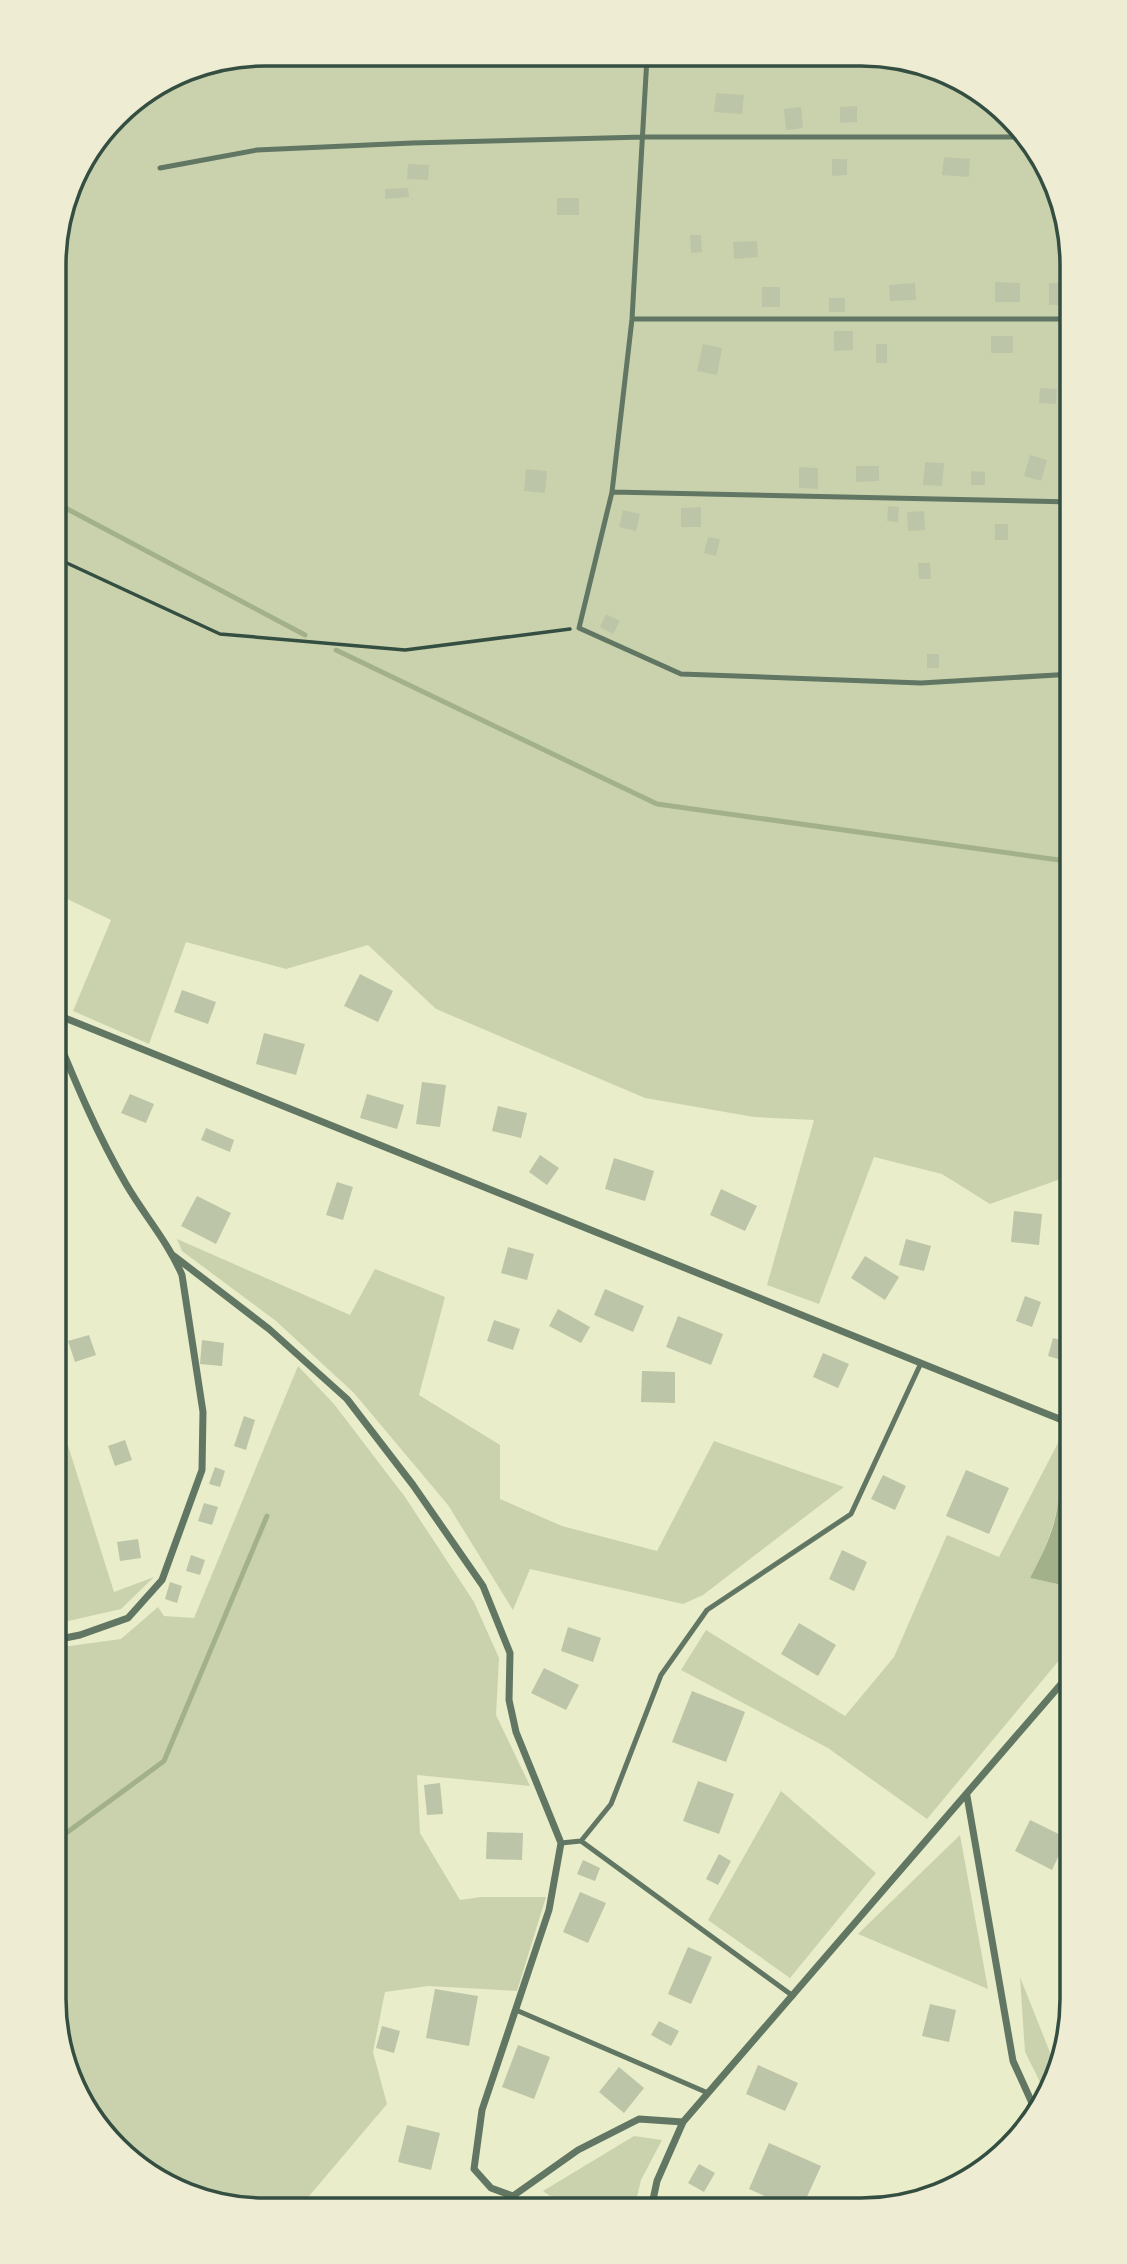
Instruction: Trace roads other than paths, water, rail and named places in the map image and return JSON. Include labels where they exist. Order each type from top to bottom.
[{"type":"street","points":[[67,1019],[1060,1419]]},
{"type":"street","points":[[67,1061],[82,1098],[126,1184],[174,1256],[182,1275],[203,1412],[202,1470],[162,1580],[128,1618],[67,1638]]},
{"type":"street","points":[[174,1256],[269,1329],[347,1399],[413,1485],[483,1586],[510,1653],[509,1700],[516,1732],[561,1843],[548,1910],[482,2110],[474,2169],[491,2188],[513,2196],[578,2150],[639,2119],[683,2122]]},
{"type":"street","points":[[653,2198],[657,2181],[683,2122],[1060,1689]]},
{"type":"street","points":[[967,1796],[1013,2062],[1031,2102]]},
{"type":"lane","points":[[647,67],[632,319],[612,492],[579,628],[681,674],[921,683],[1060,675]]},
{"type":"lane","points":[[160,168],[257,150],[644,136],[1013,136]]},
{"type":"lane","points":[[632,319],[1060,319]]},
{"type":"lane","points":[[612,492],[1060,502]]},
{"type":"lane","points":[[582,1841],[611,1804],[661,1675],[707,1610],[851,1514],[920,1363]]},
{"type":"lane","points":[[561,1843],[582,1841],[793,1996]]},
{"type":"lane","points":[[516,2010],[708,2093]]},
{"type":"waterway","points":[[67,509],[305,635]]},
{"type":"waterway","points":[[336,650],[657,804],[1060,860]]},
{"type":"waterway","points":[[67,1832],[164,1761],[267,1516]]}]
